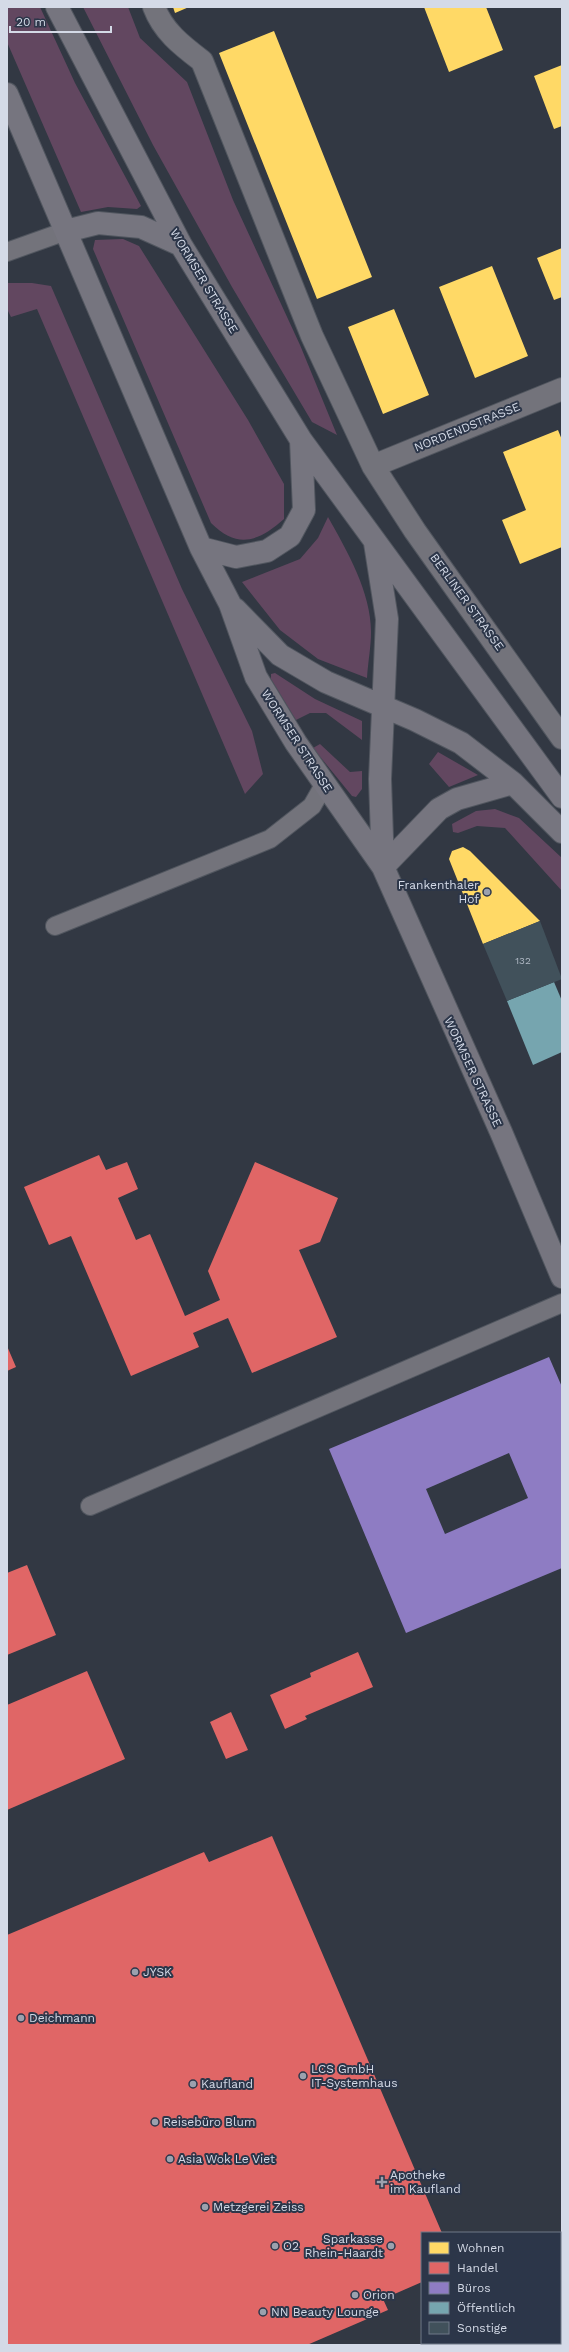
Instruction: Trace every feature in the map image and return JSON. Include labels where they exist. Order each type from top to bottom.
[{"type":"main road","name":"WORMSER STRASSE","points":[[57,7],[181,245],[301,440],[375,540]]},
{"type":"main road","name":"WORMSER STRASSE","points":[[7,94],[201,548],[230,604],[256,677],[324,785],[383,867],[501,1132],[562,1277]]},
{"type":"main road","points":[[66,232],[98,223],[140,227],[181,245]]},
{"type":"main road","points":[[201,548],[236,557],[267,551],[290,536],[304,510],[301,440]]},
{"type":"main road","points":[[375,540],[387,619],[383,706]]},
{"type":"main road","points":[[375,540],[562,797]]},
{"type":"main road","name":"WORMSER STRASSE","points":[[230,604],[280,655],[326,682],[383,706],[461,743],[513,783]]},
{"type":"main road","name":"WORMSER STRASSE","points":[[383,706],[380,779],[383,867]]},
{"type":"main road","points":[[383,867],[439,809],[457,799],[513,783],[562,832]]},
{"type":"street","points":[[154,7],[158,19],[176,41],[202,60],[312,336],[373,466]]},
{"type":"street","name":"NORDENDSTRASSE","points":[[373,466],[562,388]]},
{"type":"street","name":"BERLINER STRASSE","points":[[373,466],[415,531],[562,738]]},
{"type":"lane","points":[[7,252],[66,232]]},
{"type":"lane","points":[[55,926],[270,839],[312,806],[324,785]]},
{"type":"lane","points":[[90,1506],[562,1303]]},
{"type":"shaded area","points":[[7,7],[40,7],[75,83],[141,206],[137,209],[108,207],[81,212],[7,42]]},
{"type":"shaded area","points":[[83,7],[128,7],[140,38],[187,82],[233,200],[300,345],[337,435],[312,422],[232,287],[153,145]]},
{"type":"shaded area","points":[[123,239],[139,246],[248,420],[284,484],[284,519],[266,533],[248,539],[239,539],[230,537],[211,523],[93,249],[95,240]]},
{"type":"shaded area","points":[[7,283],[32,283],[51,286],[182,589],[252,731],[263,774],[245,794],[37,309],[11,317],[7,309]]},
{"type":"shaded area","points":[[328,517],[357,572],[367,602],[370,617],[371,643],[367,678],[318,659],[280,630],[242,582],[300,559],[318,538]]},
{"type":"shaded area","points":[[275,673],[315,699],[362,721],[362,740],[326,713],[310,713],[296,720],[271,679],[271,674]]},
{"type":"shaded area","points":[[320,744],[350,772],[362,771],[362,789],[356,797],[352,796],[313,748]]},
{"type":"shaded area","points":[[438,752],[478,775],[449,787],[429,764]]},
{"type":"shaded area","points":[[495,809],[519,818],[562,858],[562,891],[505,828],[477,826],[458,833],[453,832],[452,824],[476,811]]},
{"type":"building: Wohnen","points":[[173,7],[189,7],[175,13]]},
{"type":"building: Wohnen","points":[[424,7],[486,7],[503,50],[449,72]]},
{"type":"building: Wohnen","points":[[274,31],[372,277],[317,299],[219,53]]},
{"type":"building: Wohnen","points":[[562,65],[562,126],[554,129],[534,76]]},
{"type":"building: Wohnen","points":[[562,248],[562,297],[554,300],[537,258]]},
{"type":"building: Wohnen","points":[[492,266],[528,356],[475,378],[439,287]]},
{"type":"building: Wohnen","points":[[394,309],[429,395],[383,414],[348,327]]},
{"type":"building: Wohnen","points":[[558,430],[562,440],[562,547],[520,564],[502,520],[526,510],[503,452]]},
{"type":"building: Wohnen","name":"Frankenthaler Hof","points":[[463,847],[470,851],[540,921],[483,944],[449,859],[452,851]]},
{"type":"building: Handel","points":[[99,1155],[106,1170],[127,1162],[138,1189],[118,1198],[136,1240],[150,1234],[185,1316],[220,1300],[208,1271],[255,1162],[338,1198],[320,1242],[299,1250],[337,1337],[252,1373],[228,1318],[193,1333],[199,1347],[131,1376],[71,1236],[49,1245],[24,1187]]},
{"type":"building: Handel","points":[[7,1346],[16,1367],[7,1371]]},
{"type":"building: Handel","points":[[27,1565],[56,1635],[7,1655],[7,1573]]},
{"type":"building: Handel","points":[[358,1652],[373,1687],[305,1716],[307,1719],[285,1729],[270,1695],[311,1677],[310,1673]]},
{"type":"building: Handel","points":[[87,1671],[125,1759],[7,1810],[7,1705]]},
{"type":"building: Handel","points":[[231,1712],[248,1750],[226,1759],[210,1722]]},
{"type":"building: Handel","name":"Kaufland","points":[[272,1836],[442,2232],[421,2232],[421,2282],[383,2299],[388,2310],[307,2345],[7,2345],[7,1935],[204,1852],[209,1862]]},
{"type":"building: Büros","points":[[549,1357],[562,1387],[562,1568],[406,1633],[329,1449]],"holes":[[[509,1453],[528,1498],[445,1534],[426,1489]]]},
{"type":"building: Öffentlich","points":[[554,982],[562,1001],[562,1052],[533,1065],[507,1001]]},
{"type":"building: Sonstige","points":[[540,921],[562,979],[507,1001],[483,944]]},
{"type":"place","name":"Frankenthaler Hof","points":[[487,892]]},
{"type":"place","name":"JYSK","points":[[135,1972]]},
{"type":"place","name":"Deichmann","points":[[21,2018]]},
{"type":"place","name":"LCS GmbH IT-Systemhaus","points":[[303,2076]]},
{"type":"place","name":"Kaufland","points":[[193,2084]]},
{"type":"place","name":"Reisebüro Blum","points":[[155,2122]]},
{"type":"place","name":"Asia Wok Le Viet","points":[[170,2159]]},
{"type":"place","name":"Apotheke im Kaufland","points":[[382,2182]]},
{"type":"place","name":"Metzgerei Zeiss","points":[[205,2207]]},
{"type":"place","name":"O2","points":[[275,2246]]},
{"type":"place","name":"Sparkasse Rhein-Haardt","points":[[391,2246]]},
{"type":"place","name":"Orion","points":[[355,2295]]},
{"type":"place","name":"NN Beauty Lounge","points":[[263,2312]]}]
